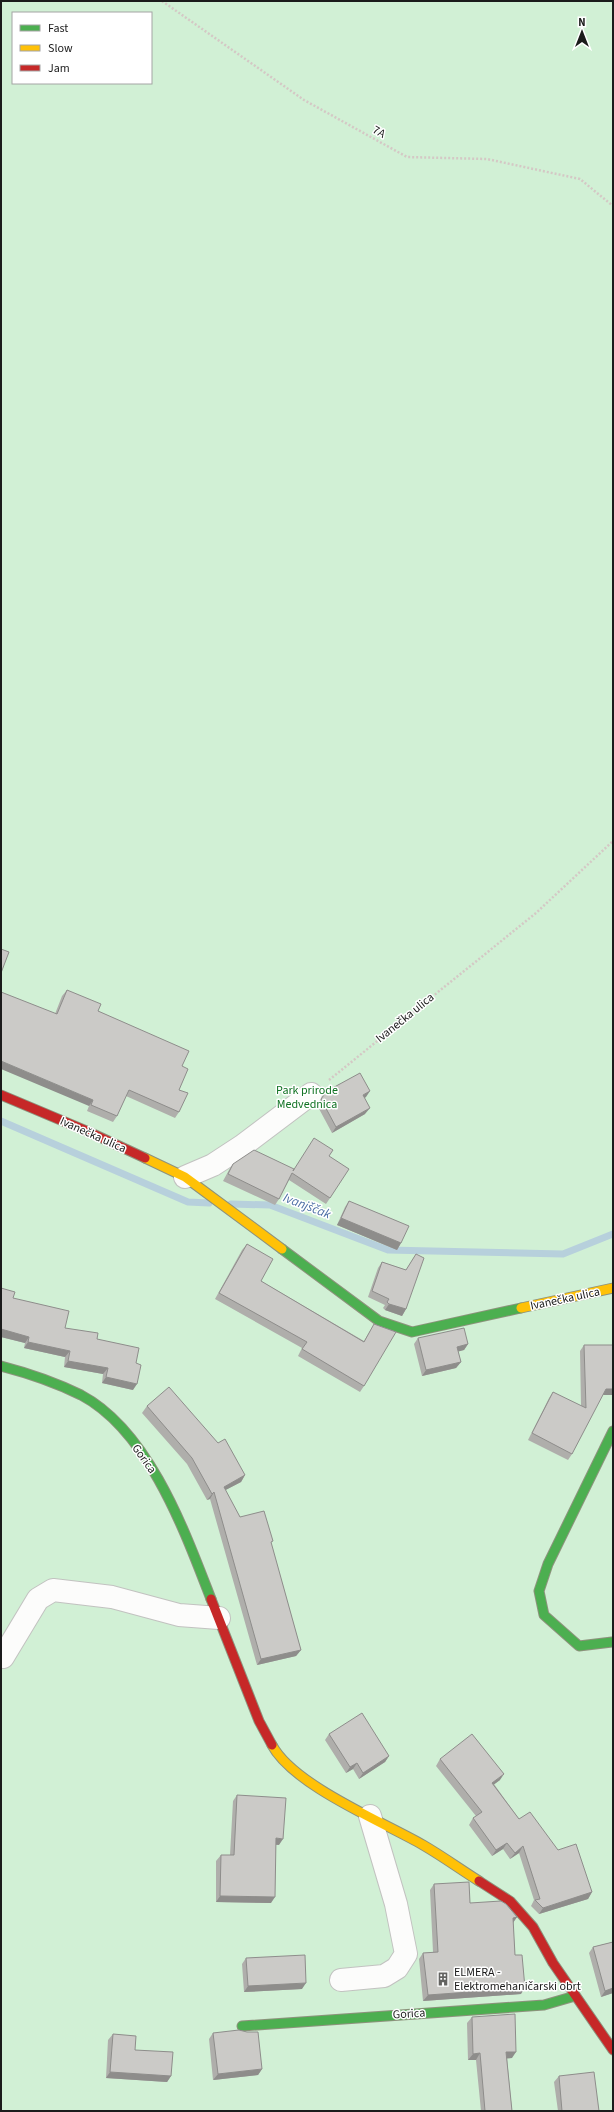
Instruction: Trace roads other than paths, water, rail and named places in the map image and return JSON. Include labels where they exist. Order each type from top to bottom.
[{"type":"street","points":[[192,1181],[212,1165],[242,1146],[311,1094]]},
{"type":"street","name":"Ivanečka ulica","points":[[1,1095],[89,1132],[192,1181],[379,1321],[412,1332],[613,1288]]},
{"type":"street","name":"Gorica","points":[[1,1366],[34,1375],[82,1396],[114,1420],[148,1461],[180,1520],[259,1721],[277,1755],[298,1774],[370,1816],[423,1844],[510,1901],[533,1927],[553,1963],[613,2050]]},
{"type":"street","points":[[612,1642],[579,1646],[544,1615],[539,1591],[548,1564],[613,1431]]},
{"type":"street","points":[[3,1657],[38,1599],[53,1590],[112,1597],[179,1615],[219,1618]]},
{"type":"street","points":[[341,1980],[384,1976],[397,1968],[406,1954],[396,1904],[370,1816]]},
{"type":"street","name":"Gorica","points":[[242,2026],[544,2005],[575,1996]]},
{"type":"waterway","name":"Ivanjščak","points":[[1,1121],[188,1202],[209,1203]]},
{"type":"waterway","name":"Ivanjščak","points":[[231,1204],[270,1205],[388,1250],[563,1254],[613,1234]]},
{"type":"place","name":"ELMERA - Elektromehaničarski obrt","points":[[443,1979]]},
{"type":"park label","name":"Park prirode Medvednica","points":[[307,1097]]}]
